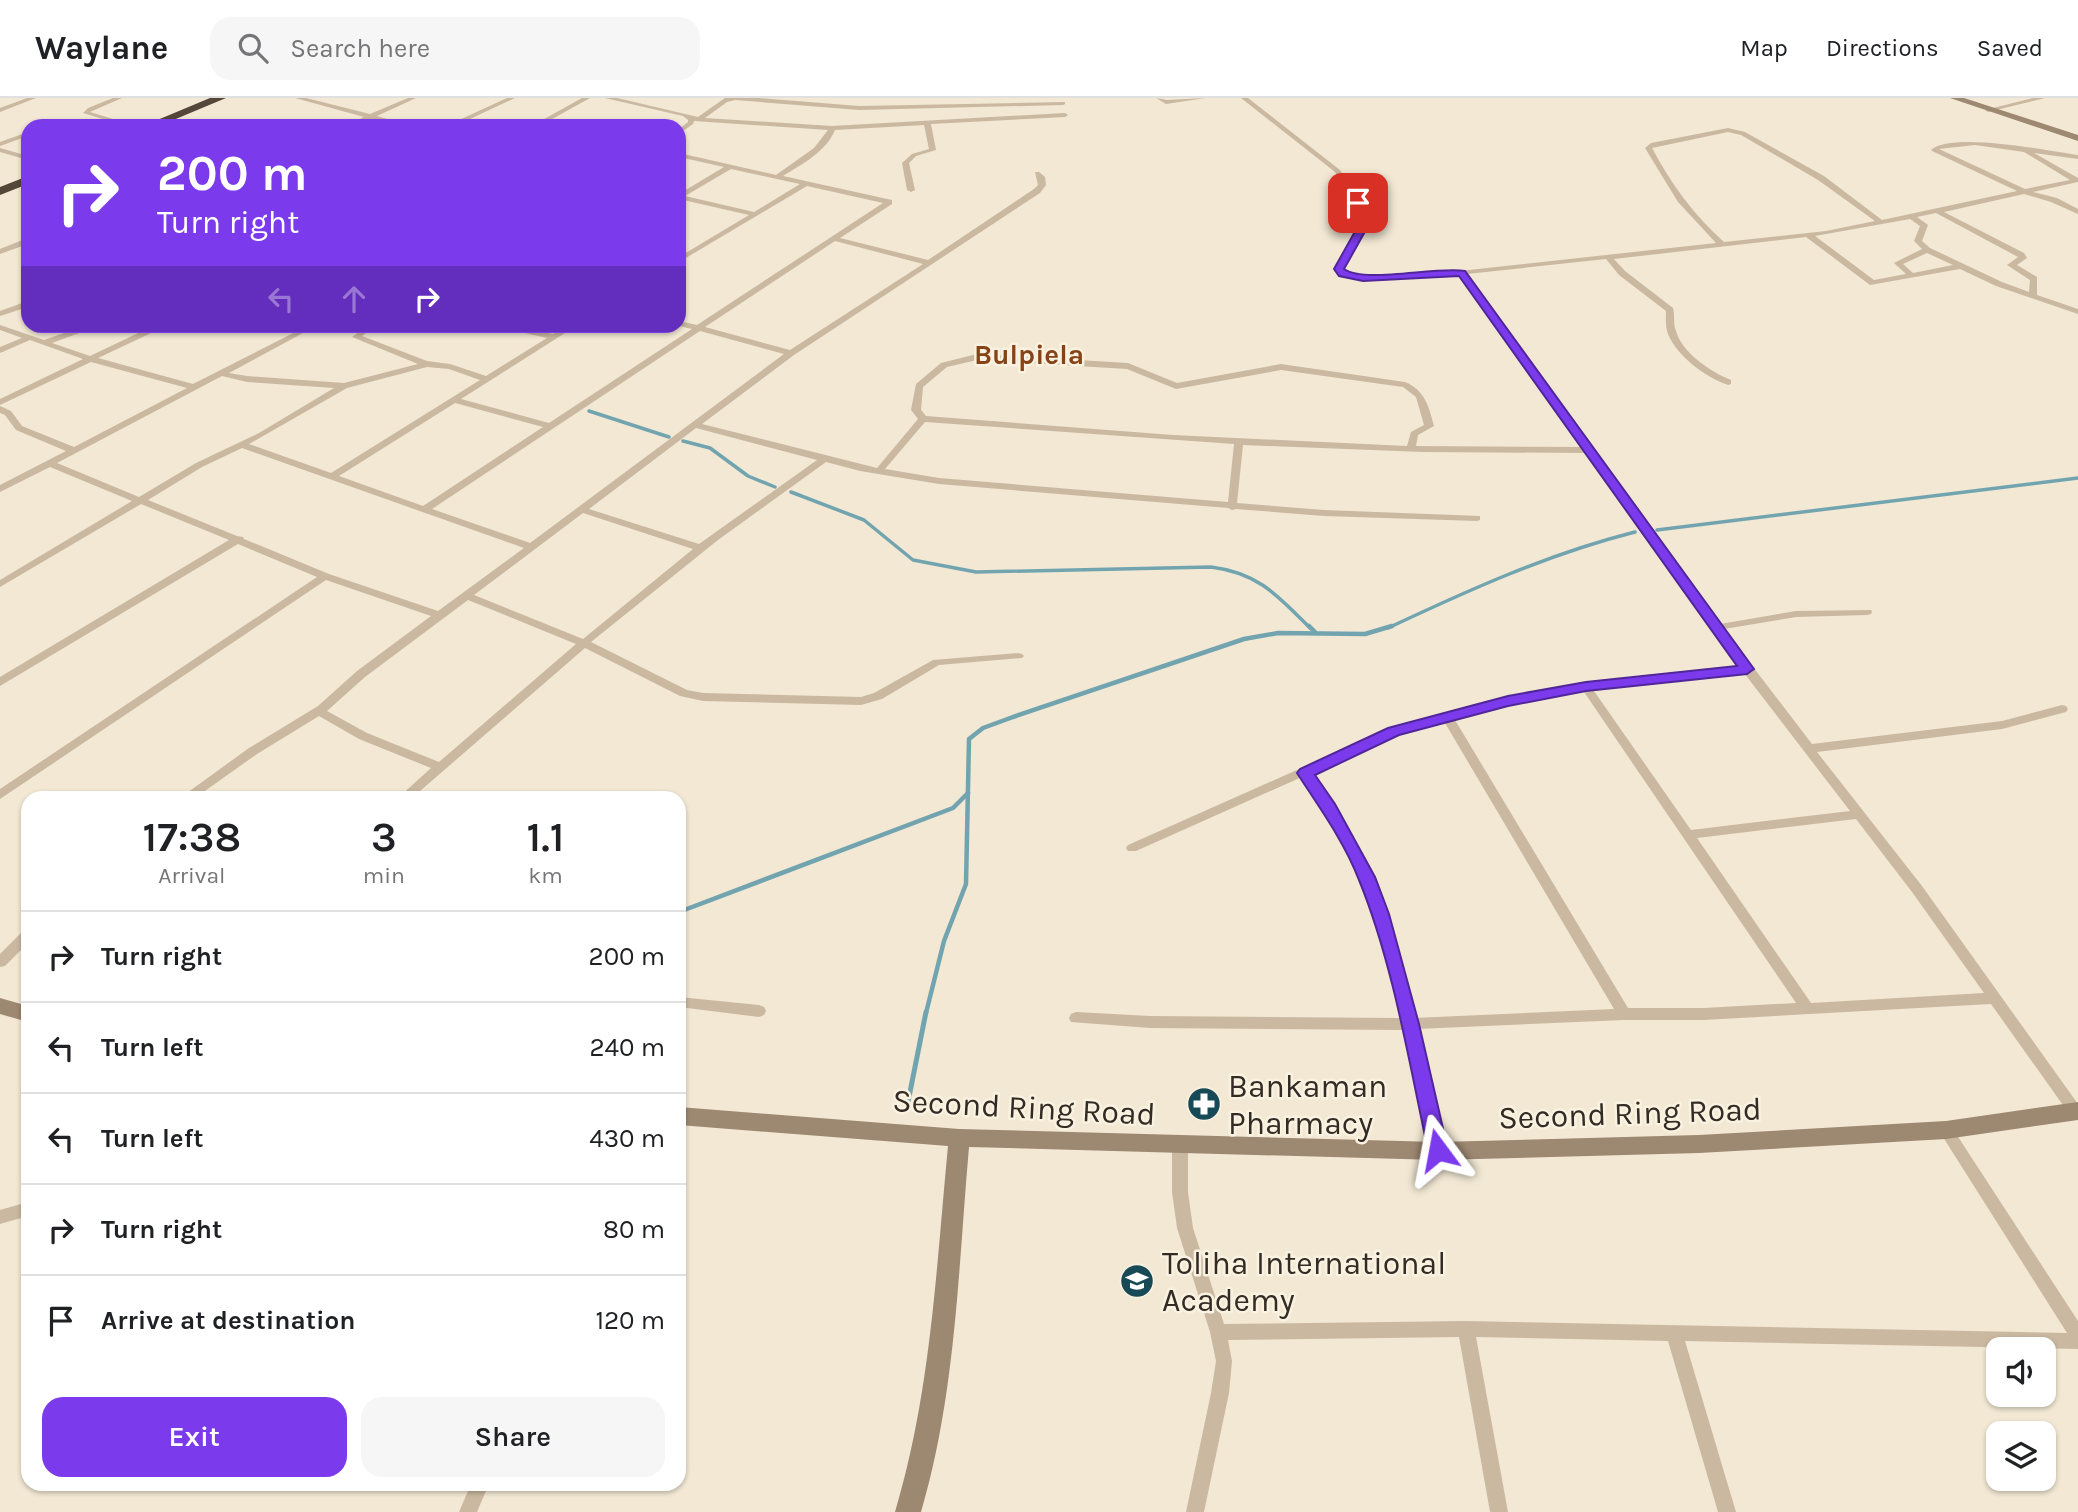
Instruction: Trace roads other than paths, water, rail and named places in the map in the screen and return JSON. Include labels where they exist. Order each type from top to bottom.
[{"type":"highway","points":[[167,119],[220,98]]},
{"type":"highway","points":[[183,119],[235,98]]},
{"type":"highway","points":[[0,184],[21,176]]},
{"type":"highway","points":[[0,191],[21,183]]},
{"type":"main road","points":[[1955,98],[2078,138]]},
{"type":"main road","points":[[0,1006],[21,1012]]},
{"type":"main road","name":"Second Ring Road","points":[[686,1116],[959,1139],[1438,1150],[1699,1144],[1946,1130],[2076,1111]]},
{"type":"main road","points":[[908,1512],[926,1450],[934,1399],[959,1139]]},
{"type":"street","points":[[0,110],[30,98]]},
{"type":"street","points":[[108,119],[86,113],[118,98]]},
{"type":"street","points":[[298,98],[382,119]]},
{"type":"street","points":[[322,104],[337,98]]},
{"type":"street","points":[[364,119],[413,98]]},
{"type":"street","points":[[465,119],[512,98]]},
{"type":"street","points":[[548,119],[587,98]]},
{"type":"street","points":[[608,98],[676,112],[691,119],[832,128],[1065,116]]},
{"type":"street","points":[[1159,98],[1166,102],[1203,98]]},
{"type":"street","points":[[1244,98],[1311,148],[1338,172],[1350,187],[1367,219],[1339,269],[1343,274],[1363,278],[1462,273],[1808,235],[1912,217],[2077,180]]},
{"type":"street","points":[[1988,110],[2037,98]]},
{"type":"street","points":[[701,118],[732,99],[859,108],[1063,103]]},
{"type":"street","points":[[859,108],[859,125]]},
{"type":"street","points":[[686,127],[691,124],[691,119]]},
{"type":"street","points":[[911,190],[905,163],[914,155],[933,150],[927,122]]},
{"type":"street","points":[[777,177],[815,149],[827,138],[832,128]]},
{"type":"street","points":[[1723,245],[1695,219],[1677,196],[1648,148],[1651,145],[1728,130],[1743,132],[1821,178],[1882,223]]},
{"type":"street","points":[[0,144],[21,136]]},
{"type":"street","points":[[2078,157],[1975,143],[1933,149],[2025,192],[2054,200],[2078,212]]},
{"type":"street","points":[[0,150],[21,156]]},
{"type":"street","points":[[2024,150],[2077,180]]},
{"type":"street","points":[[425,509],[837,239],[889,202],[686,156]]},
{"type":"street","points":[[686,193],[731,166]]},
{"type":"street","points":[[196,791],[253,751],[318,711],[361,674],[791,353],[1037,191],[1042,185],[1041,177],[1037,173]]},
{"type":"street","points":[[686,256],[804,184]]},
{"type":"street","points":[[686,199],[755,214]]},
{"type":"street","points":[[1937,211],[2021,254],[2023,258],[2011,265],[2034,279],[2033,297]]},
{"type":"street","points":[[1912,217],[1924,225],[1918,241],[1927,250],[2033,297],[2078,312]]},
{"type":"street","points":[[1808,235],[1873,282],[1961,266]]},
{"type":"street","points":[[837,239],[929,263]]},
{"type":"street","points":[[0,252],[21,244]]},
{"type":"street","points":[[1910,274],[1899,263],[1927,250]]},
{"type":"street","points":[[686,252],[691,253]]},
{"type":"street","points":[[1609,258],[1622,273],[1670,310],[1670,329],[1693,358],[1710,374],[1728,382]]},
{"type":"street","points":[[1462,273],[1747,669],[1917,890],[2076,1111]]},
{"type":"street","points":[[0,314],[21,306]]},
{"type":"street","points":[[686,325],[791,353]]},
{"type":"street","points":[[0,327],[90,359],[192,387]]},
{"type":"street","points":[[44,344],[72,333]]},
{"type":"street","points":[[0,402],[144,333]]},
{"type":"street","points":[[0,489],[299,333]]},
{"type":"street","points":[[362,333],[356,337],[427,364],[450,367],[487,379]]},
{"type":"street","points":[[537,333],[554,337]]},
{"type":"street","points":[[331,477],[561,333]]},
{"type":"street","points":[[0,350],[28,338]]},
{"type":"street","points":[[1410,449],[1415,434],[1429,426],[1420,394],[1415,389],[1405,385],[1281,367],[1175,386],[1128,366],[977,357],[944,365],[919,386],[916,410],[923,419],[1240,442],[1469,452],[1590,450]]},
{"type":"street","points":[[0,584],[199,465],[242,445],[344,386],[427,364]]},
{"type":"street","points":[[219,373],[247,379],[344,386]]},
{"type":"street","points":[[453,400],[552,426]]},
{"type":"street","points":[[0,409],[8,413],[19,428],[73,450]]},
{"type":"street","points":[[879,471],[923,419]]},
{"type":"street","points":[[694,425],[824,459],[939,481],[1232,507],[1477,518]]},
{"type":"street","points":[[1232,507],[1240,442]]},
{"type":"street","points":[[242,445],[531,547]]},
{"type":"street","points":[[412,791],[701,548],[824,459]]},
{"type":"street","points":[[50,463],[325,576],[440,616]]},
{"type":"street","points":[[582,510],[701,548]]},
{"type":"street","points":[[0,682],[239,539]]},
{"type":"street","points":[[0,795],[325,576]]},
{"type":"street","points":[[468,596],[586,643],[684,693],[730,699],[861,701],[878,696],[937,662],[1018,656]]},
{"type":"street","points":[[1719,627],[1796,614],[1867,612]]},
{"type":"street","points":[[1132,848],[1393,732],[1508,701],[1586,687],[1747,669]]},
{"type":"street","points":[[1586,687],[1806,1007]]},
{"type":"street","points":[[1807,749],[2002,725],[2062,709]]},
{"type":"street","points":[[318,711],[363,736],[440,767]]},
{"type":"street","points":[[1447,717],[1624,1014]]},
{"type":"street","points":[[1305,773],[1327,804],[1367,877],[1380,914],[1409,1024],[1438,1150]]},
{"type":"street","points":[[1688,835],[1860,814]]},
{"type":"street","points":[[0,962],[21,942]]},
{"type":"street","points":[[1076,1018],[1150,1022],[1409,1024],[1624,1014],[1704,1014],[1993,998]]},
{"type":"street","points":[[686,1003],[759,1011]]},
{"type":"street","points":[[1946,1130],[2078,1338]]},
{"type":"street","points":[[1180,1146],[1180,1192],[1185,1228],[1218,1332],[1224,1362],[1195,1512]]},
{"type":"street","points":[[0,1217],[21,1211]]},
{"type":"street","points":[[1218,1332],[1466,1329],[2078,1338]]},
{"type":"street","points":[[1466,1329],[1499,1512]]},
{"type":"street","points":[[1674,1332],[1727,1512]]},
{"type":"street","points":[[468,1512],[477,1491]]},
{"type":"waterway","points":[[589,411],[669,437]]},
{"type":"waterway","points":[[683,441],[710,448],[748,476],[775,487]]},
{"type":"waterway","points":[[1657,530],[2078,478]]},
{"type":"waterway","points":[[791,492],[864,520],[913,560],[976,572],[1211,567],[1228,570],[1255,580],[1288,606],[1310,628]]},
{"type":"waterway","points":[[1388,628],[1540,562],[1635,532]]},
{"type":"waterway","points":[[1309,626],[1315,632]]},
{"type":"waterway","points":[[968,793],[969,739],[983,728],[1244,639],[1278,633],[1365,634],[1392,626]]},
{"type":"waterway","points":[[686,909],[953,808],[968,793]]},
{"type":"waterway","points":[[926,1013],[944,941],[966,884],[968,793]]},
{"type":"waterway","points":[[907,1107],[926,1012]]},
{"type":"place","name":"Bankaman Pharmacy","points":[[1204,1104]]},
{"type":"place","name":"Toliha International Academy","points":[[1137,1281]]},
{"type":"district","name":"Bulpiela","points":[[1029,354]]}]
